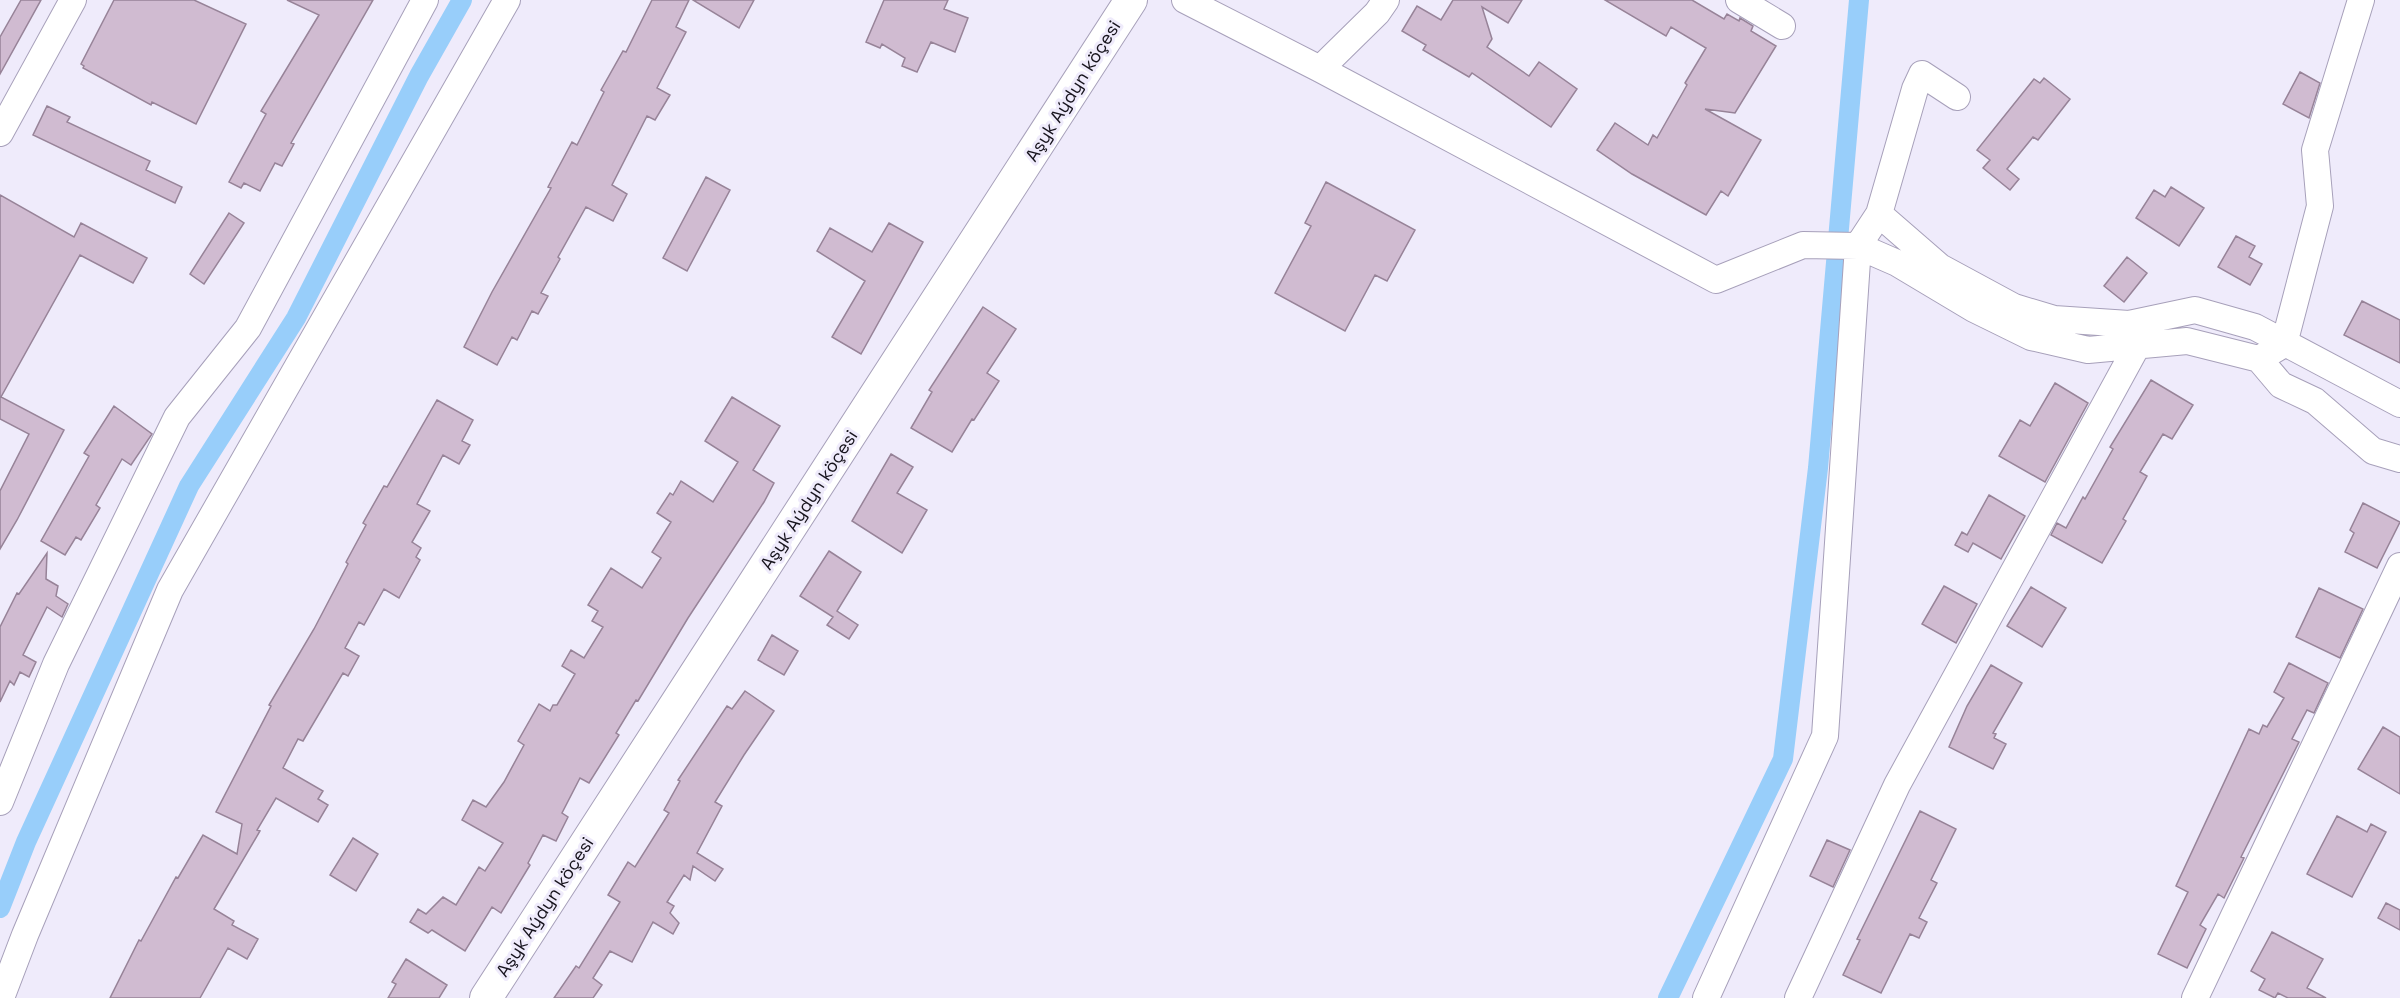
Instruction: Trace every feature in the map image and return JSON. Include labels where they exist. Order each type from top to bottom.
[{"type":"main road","name":"Aşyk Aýdyn köçesi","points":[[486,998],[1131,0]]},
{"type":"street","points":[[0,133],[73,0]]},
{"type":"street","points":[[0,802],[11,744],[56,664],[177,417],[248,328],[425,0]]},
{"type":"street","points":[[1,998],[25,935],[170,590],[507,0]]},
{"type":"street","points":[[1185,0],[1320,69],[1716,280],[1803,244],[1858,246],[1897,263],[1974,309],[2031,337],[2088,350],[2187,341],[2259,359],[2281,385],[2315,401],[2373,451],[2400,459]]},
{"type":"street","points":[[1320,69],[1377,13],[1386,0]]},
{"type":"street","points":[[1739,0],[1782,26]]},
{"type":"street","points":[[2259,359],[2284,344],[2320,206],[2315,150],[2361,0]]},
{"type":"street","points":[[1706,998],[1825,736],[1858,246],[1879,214],[1922,74],[1957,98]]},
{"type":"street","points":[[1879,214],[1940,267],[2014,308],[2054,319],[2129,324],[2195,310],[2255,327],[2400,404]]},
{"type":"street","points":[[1798,998],[1897,785],[2137,346]]},
{"type":"street","points":[[2195,998],[2400,566]]},
{"type":"building","points":[[21,0],[41,0],[0,74],[0,37]]},
{"type":"building","points":[[114,0],[194,0],[246,24],[196,124],[152,102],[151,105],[83,68],[81,64]]},
{"type":"building","points":[[287,0],[373,0],[291,143],[294,144],[282,166],[275,163],[260,191],[244,183],[241,188],[229,182],[266,114],[261,111],[319,15]]},
{"type":"building","points":[[652,0],[689,0],[676,27],[686,32],[657,88],[670,95],[655,120],[647,116],[612,185],[627,194],[613,221],[586,207],[541,293],[548,296],[538,314],[532,311],[517,340],[512,337],[497,365],[464,347],[492,292],[551,188],[548,187],[572,142],[577,145],[604,92],[601,90],[623,51],[626,52]]},
{"type":"building","points":[[693,0],[754,0],[739,28]]},
{"type":"building","points":[[884,0],[948,0],[944,9],[968,18],[955,52],[931,42],[917,72],[902,66],[905,58],[882,44],[880,48],[866,42]]},
{"type":"building","points":[[1453,0],[1522,0],[1508,23],[1482,7],[1492,39],[1487,47],[1529,76],[1539,62],[1577,89],[1551,127],[1472,73],[1469,77],[1423,50],[1426,45],[1402,31],[1417,6],[1441,20]]},
{"type":"building","points":[[1605,0],[1692,0],[1724,19],[1727,14],[1739,21],[1740,18],[1753,26],[1751,31],[1776,46],[1735,113],[1705,109],[1761,140],[1728,196],[1721,191],[1706,215],[1632,174],[1597,150],[1615,123],[1648,145],[1653,135],[1657,138],[1706,48],[1671,27],[1666,36]]},
{"type":"building","points":[[2300,72],[2320,83],[2309,118],[2283,104]]},
{"type":"building","points":[[2044,78],[2070,99],[2038,140],[2033,137],[2007,169],[2019,179],[2010,190],[1983,168],[1990,160],[1977,150],[2034,79],[2040,83]]},
{"type":"building","points":[[47,106],[70,117],[67,122],[150,161],[146,170],[182,187],[175,203],[33,135]]},
{"type":"building","points":[[706,177],[730,190],[687,271],[663,258]]},
{"type":"building","points":[[1326,182],[1415,230],[1387,281],[1375,275],[1345,331],[1275,293],[1311,226],[1305,223]]},
{"type":"building","points":[[2171,187],[2204,208],[2179,246],[2136,218],[2154,190],[2165,197]]},
{"type":"building","points":[[0,195],[74,237],[81,223],[147,258],[133,283],[80,255],[1,397],[64,430],[0,549],[0,491],[29,434],[0,419]]},
{"type":"building","points":[[229,213],[244,223],[204,284],[190,274]]},
{"type":"building","points":[[889,223],[923,242],[861,354],[832,337],[865,281],[817,251],[830,228],[872,252]]},
{"type":"building","points":[[2236,236],[2255,246],[2249,257],[2262,264],[2250,285],[2218,267]]},
{"type":"building","points":[[2127,257],[2147,273],[2124,302],[2104,286]]},
{"type":"building","points":[[2362,301],[2400,320],[2400,363],[2344,335]]},
{"type":"building","points":[[983,307],[1016,329],[987,373],[999,381],[952,452],[911,428],[932,392],[929,390]]},
{"type":"building","points":[[2151,380],[2193,405],[2172,439],[2163,434],[2140,472],[2147,476],[2123,519],[2126,521],[2102,563],[2051,535],[2057,523],[2066,528],[2083,497],[2085,499],[2113,449],[2110,447]]},
{"type":"building","points":[[2055,383],[2088,403],[2045,482],[1999,456],[2020,420],[2030,426]]},
{"type":"building","points":[[732,397],[780,426],[753,470],[774,483],[764,502],[688,618],[638,701],[636,700],[616,733],[619,735],[589,783],[580,778],[562,813],[568,817],[556,841],[543,835],[528,863],[530,865],[501,913],[492,907],[465,951],[432,930],[428,933],[410,922],[418,909],[426,914],[443,897],[456,905],[479,867],[485,871],[503,843],[462,820],[473,800],[486,807],[504,782],[524,745],[518,741],[539,704],[550,711],[553,705],[557,705],[575,674],[562,666],[571,650],[584,658],[603,627],[592,621],[598,611],[588,605],[611,568],[642,588],[661,558],[652,552],[671,522],[657,513],[670,493],[673,495],[681,481],[713,502],[738,462],[705,441]]},
{"type":"building","points":[[437,400],[473,420],[462,441],[470,445],[459,464],[443,455],[417,504],[430,511],[412,542],[421,548],[416,557],[420,560],[399,598],[384,589],[364,625],[359,622],[345,648],[359,656],[348,676],[343,673],[303,741],[298,739],[283,768],[323,791],[318,799],[328,805],[318,822],[276,798],[257,830],[260,831],[214,909],[234,921],[232,925],[258,939],[247,959],[228,948],[200,998],[110,998],[139,940],[141,941],[176,877],[178,878],[203,835],[237,854],[242,824],[216,812],[271,706],[269,705],[314,629],[348,564],[346,562],[366,525],[363,523],[384,486],[387,487]]},
{"type":"building","points":[[114,406],[152,434],[131,465],[122,459],[96,505],[100,508],[81,540],[76,537],[65,555],[41,541],[89,456],[84,453]]},
{"type":"building","points":[[891,454],[913,467],[897,493],[927,510],[902,553],[852,521]]},
{"type":"building","points":[[1989,495],[2025,516],[2001,559],[1973,543],[1968,552],[1955,545],[1962,532],[1967,535]]},
{"type":"building","points":[[2363,503],[2400,522],[2377,568],[2345,552],[2354,533],[2350,530]]},
{"type":"building","points":[[829,551],[861,572],[837,611],[858,625],[849,639],[827,625],[833,617],[800,596]]},
{"type":"building","points":[[47,553],[46,579],[58,586],[56,596],[68,604],[62,617],[47,607],[23,655],[36,662],[29,677],[20,672],[14,685],[10,681],[0,702],[0,627],[17,593],[19,594]]},
{"type":"building","points":[[1944,586],[1977,604],[1956,643],[1922,624]]},
{"type":"building","points":[[2031,587],[2066,608],[2042,647],[2007,626]]},
{"type":"building","points":[[2319,588],[2363,609],[2340,658],[2296,637]]},
{"type":"building","points":[[772,635],[798,651],[784,675],[758,660]]},
{"type":"building","points":[[2289,663],[2328,683],[2314,713],[2307,710],[2292,739],[2299,742],[2241,857],[2244,858],[2224,898],[2218,894],[2200,925],[2206,929],[2187,968],[2158,954],[2188,892],[2176,886],[2249,729],[2259,734],[2263,725],[2267,727],[2284,698],[2274,692]]},
{"type":"building","points":[[1991,665],[2022,683],[1993,733],[1996,734],[1994,738],[2006,744],[1993,769],[1949,747],[1967,706]]},
{"type":"building","points":[[745,691],[774,711],[715,802],[722,806],[697,853],[723,869],[715,881],[693,866],[690,880],[684,875],[667,902],[674,906],[670,913],[679,923],[673,934],[653,922],[632,962],[610,951],[593,978],[602,985],[593,998],[554,998],[576,966],[579,968],[620,902],[608,895],[628,862],[635,867],[669,813],[664,810],[680,781],[678,780],[727,706],[732,709]]},
{"type":"building","points":[[2383,727],[2400,737],[2400,794],[2358,769]]},
{"type":"building","points":[[1920,811],[1956,829],[1931,880],[1937,883],[1919,918],[1927,922],[1919,938],[1910,934],[1881,993],[1843,975],[1860,940],[1857,939]]},
{"type":"building","points":[[2337,816],[2367,832],[2371,824],[2386,832],[2352,897],[2307,874]]},
{"type":"building","points":[[353,838],[378,854],[356,891],[330,875]]},
{"type":"building","points":[[1827,840],[1850,850],[1833,887],[1810,876]]},
{"type":"building","points":[[2386,903],[2400,910],[2400,930],[2378,918]]},
{"type":"building","points":[[2272,932],[2323,959],[2307,988],[2326,998],[2288,998],[2278,993],[2275,998],[2259,990],[2265,979],[2251,971]]},
{"type":"building","points":[[406,959],[447,985],[439,998],[388,998],[396,984],[392,982]]},
{"type":"waterway","points":[[0,908],[26,842],[189,486],[296,318],[419,76],[462,0]]},
{"type":"waterway","points":[[1668,998],[1783,759],[1818,468],[1859,0]]}]
